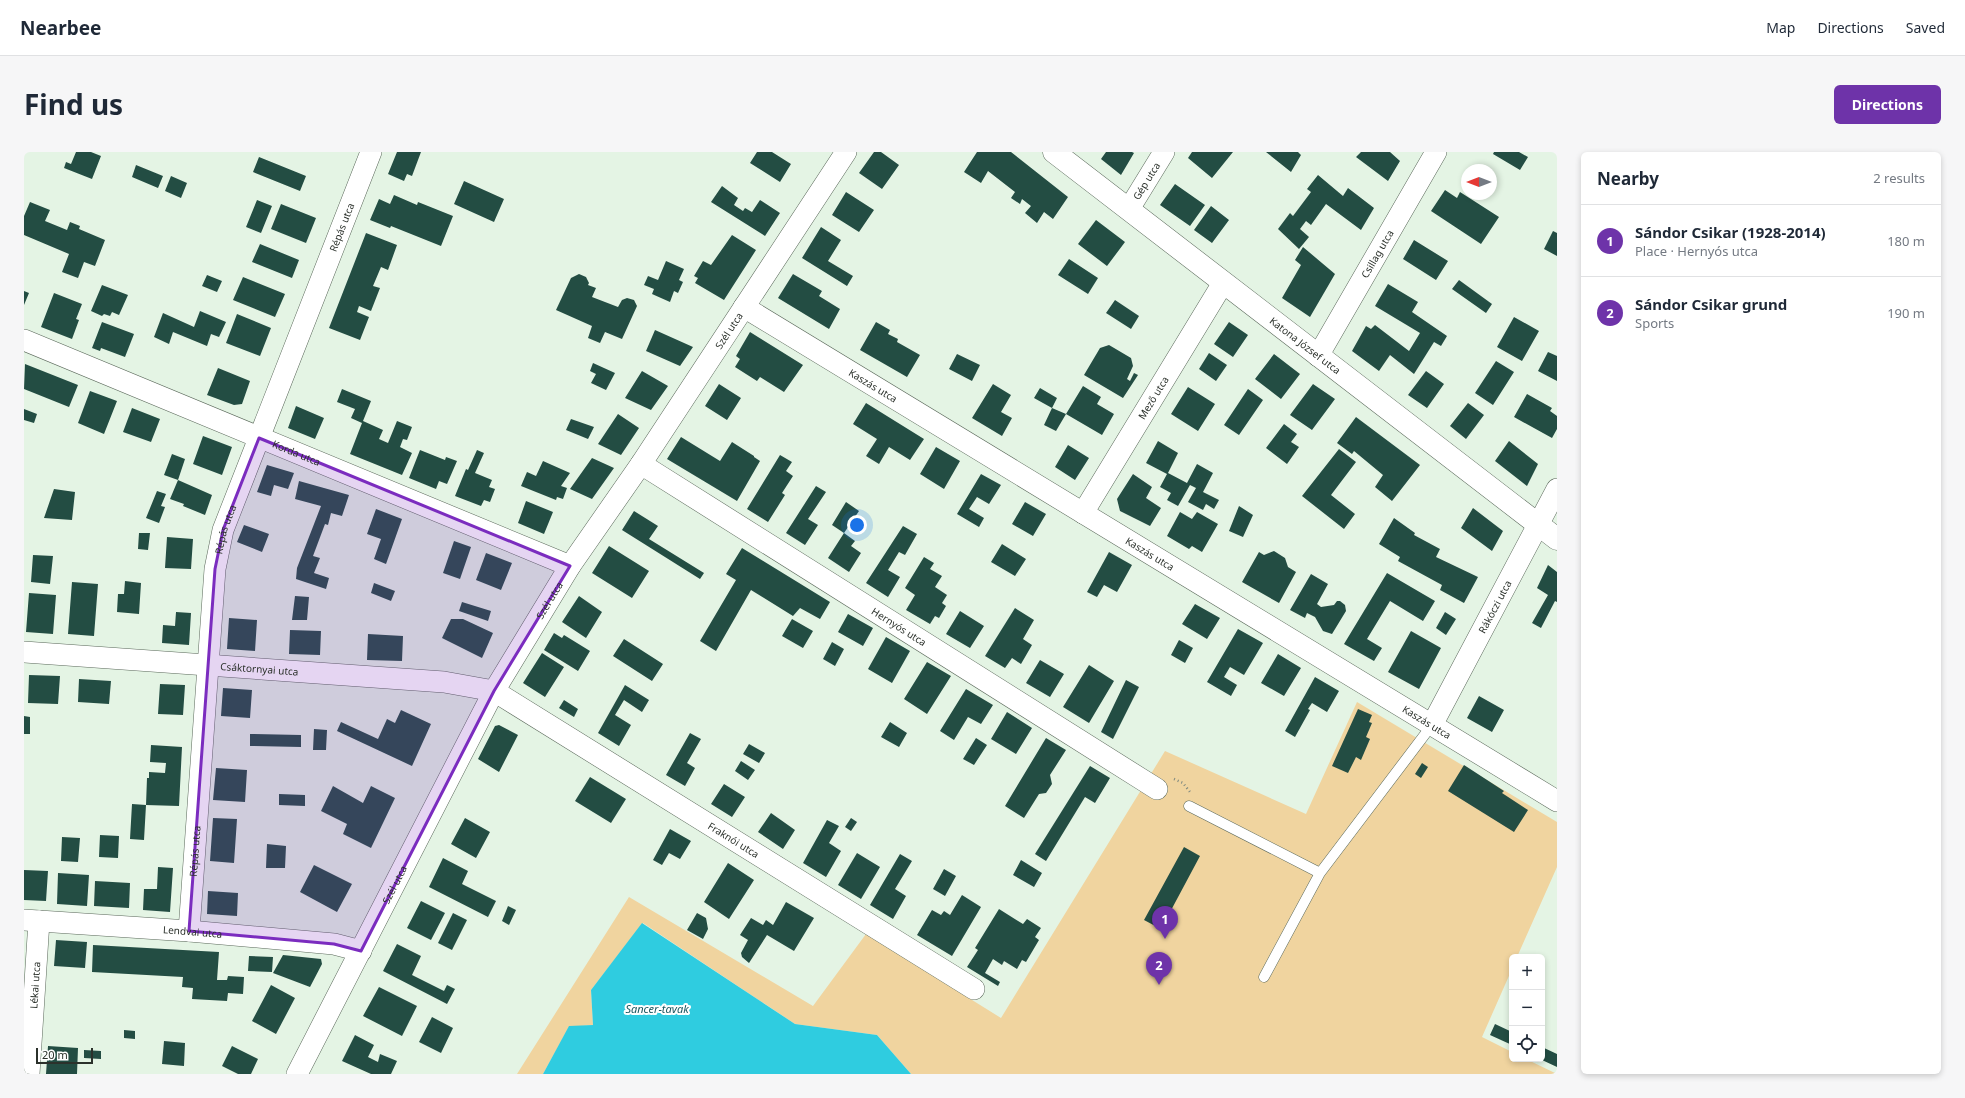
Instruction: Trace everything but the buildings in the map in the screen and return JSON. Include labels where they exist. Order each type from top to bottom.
[{"type":"street","name":"Répás utca","points":[[189,931],[215,569],[223,530],[371,152]]},
{"type":"street","name":"Szél utca","points":[[297,1074],[494,691],[570,566],[641,464],[846,152]]},
{"type":"street","name":"Katona József utca","points":[[1054,152],[1557,539]]},
{"type":"street","name":"Gép utca","points":[[1129,209],[1164,152]]},
{"type":"street","name":"Csillag utca","points":[[1318,356],[1436,152]]},
{"type":"street","name":"Mező utca","points":[[1084,513],[1223,282]]},
{"type":"street","name":"Kaszás utca","points":[[744,307],[1557,801]]},
{"type":"street","name":"Korda utca","points":[[24,340],[570,566]]},
{"type":"street","name":"Hernyós utca","points":[[641,464],[1157,789]]},
{"type":"street","name":"Rákóczi utca","points":[[1432,725],[1557,489]]},
{"type":"street","name":"Csáktornyai utca","points":[[24,652],[444,682],[494,691]]},
{"type":"street","name":"Fraknói utca","points":[[494,691],[974,989]]},
{"type":"street","name":"Lendvai utca","points":[[32,921],[189,931],[334,944],[361,951]]},
{"type":"street","name":"Lékai utca","points":[[29,1074],[32,921]]},
{"type":"lane","points":[[1264,977],[1320,873],[1432,725]]},
{"type":"lane","points":[[1189,806],[1320,873]]},
{"type":"highlighted area","points":[[259,438],[570,566],[494,691],[361,951],[334,944],[189,931],[215,569],[223,530]]},
{"type":"shaded area","points":[[1357,702],[1557,822],[1557,867],[1518,954],[1509,954],[1509,976],[1482,1037],[1509,1050],[1509,1062],[1532,1062],[1557,1074],[911,1074],[877,1035],[795,1024],[643,923],[591,990],[593,1025],[569,1027],[543,1074],[517,1074],[629,897],[813,1006],[866,934],[1001,1018],[1165,751],[1306,814]]},
{"type":"water","name":"Sancer-tavak","points":[[642,923],[795,1024],[877,1035],[911,1074],[543,1074],[569,1026],[593,1025],[591,990]]},
{"type":"place","name":"Sándor Csikar (1928-2014)","points":[[1165,939]]},
{"type":"place","name":"Sándor Csikar grund","points":[[1159,985]]}]
